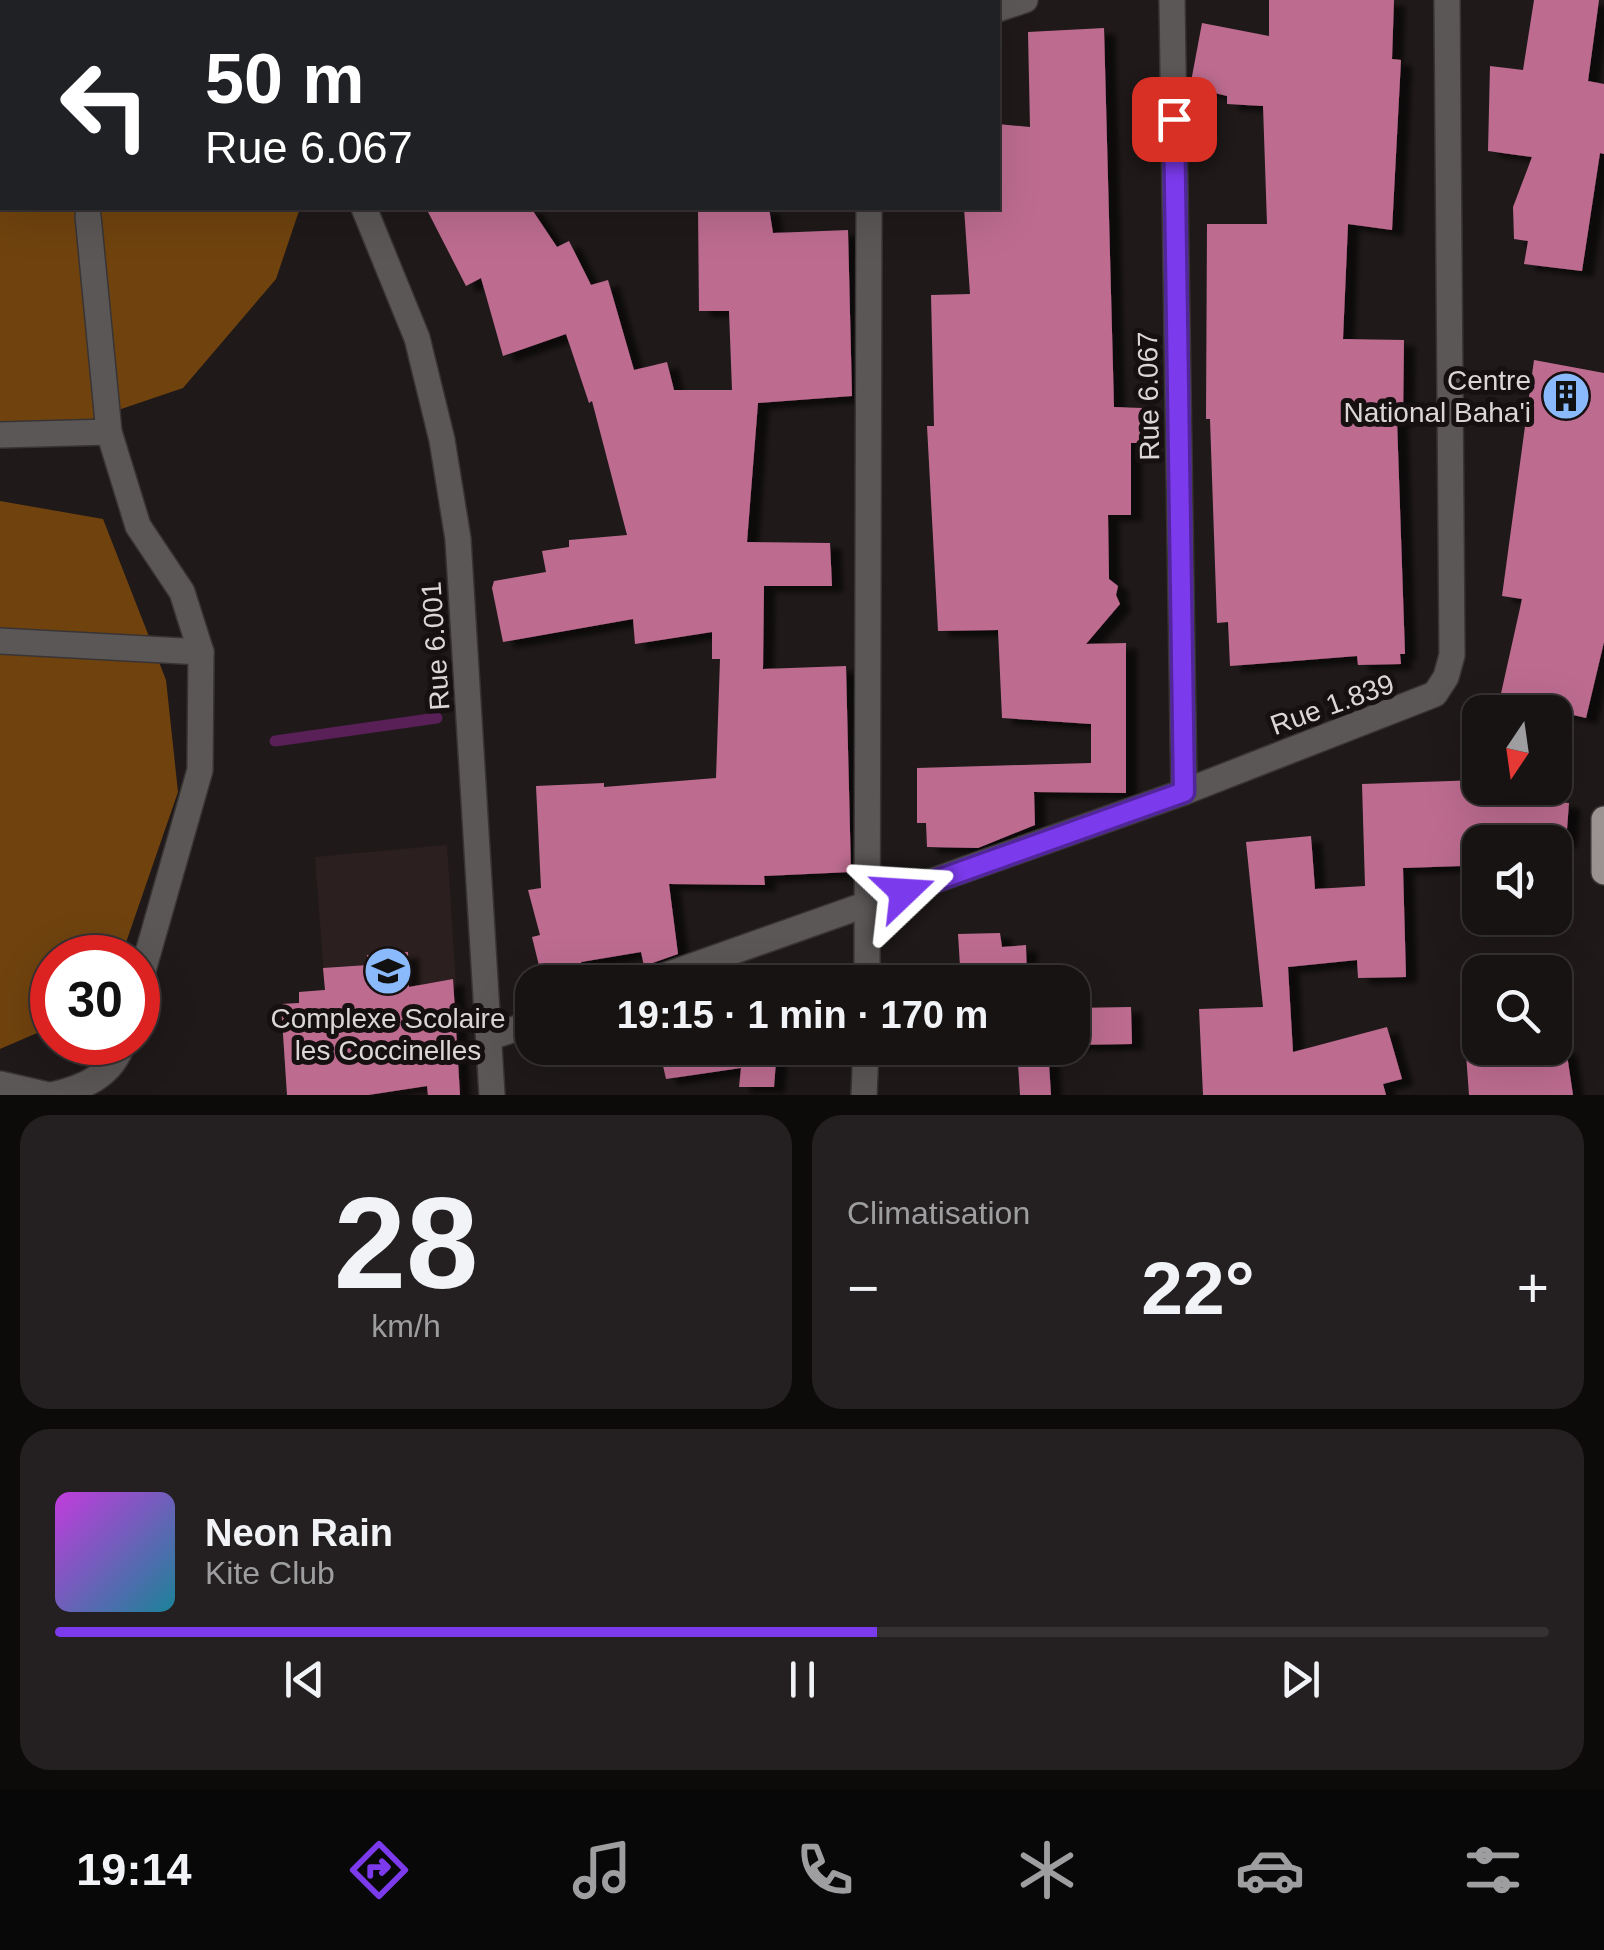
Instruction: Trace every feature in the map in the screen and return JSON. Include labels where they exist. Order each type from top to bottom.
[{"type":"main road","points":[[1604,819],[1604,872]]},
{"type":"street","points":[[1000,7],[1026,0]]},
{"type":"street","name":"Rue 6.067","points":[[1172,0],[1184,792]]},
{"type":"street","name":"Rue 1.839","points":[[696,965],[1184,792],[1422,702],[1446,678],[1452,655],[1447,0]]},
{"type":"street","name":"Rue 6.001","points":[[365,210],[417,338],[442,440],[458,539],[492,1095]]},
{"type":"street","points":[[868,965],[869,210]]},
{"type":"street","points":[[88,216],[108,432],[138,526],[182,592],[201,652],[200,770],[153,935]]},
{"type":"street","points":[[0,435],[108,432]]},
{"type":"street","points":[[0,641],[201,652]]},
{"type":"street","points":[[491,1038],[515,1029]]},
{"type":"street","points":[[0,1084],[50,1095],[89,1087],[108,1065]]},
{"type":"street","points":[[864,1095],[865,1065]]},
{"type":"shaded area","points":[[0,210],[299,210],[276,279],[183,388],[80,423],[0,430]]},
{"type":"shaded area","points":[[0,501],[103,519],[166,680],[178,792],[129,935],[30,935],[30,1036],[0,1049]]},
{"type":"shaded area","name":"Complexe Scolaire les Coccinelles","points":[[447,845],[463,1095],[287,1095],[281,1004],[299,1003],[299,992],[325,989],[315,857]]},
{"type":"building","points":[[1269,0],[1394,0],[1392,59],[1401,60],[1392,230],[1348,224],[1343,339],[1404,340],[1403,420],[1397,420],[1405,654],[1400,654],[1401,664],[1358,665],[1357,656],[1230,666],[1228,622],[1217,623],[1210,419],[1206,419],[1207,224],[1267,224],[1263,106],[1227,104],[1227,96],[1190,87],[1202,23],[1269,36]]},
{"type":"building","points":[[1534,0],[1599,0],[1588,81],[1604,84],[1604,154],[1600,153],[1582,271],[1524,264],[1528,241],[1514,239],[1513,207],[1532,157],[1488,151],[1490,66],[1523,70]]},
{"type":"building","points":[[1104,28],[1114,407],[1142,408],[1141,443],[1131,443],[1131,515],[1108,515],[1109,579],[1118,586],[1120,604],[1086,644],[1126,643],[1126,793],[1034,792],[1035,825],[978,848],[927,847],[926,823],[917,823],[917,768],[1091,763],[1091,724],[1002,718],[998,630],[938,631],[927,426],[934,426],[931,295],[970,294],[964,210],[1000,210],[1000,124],[1030,127],[1028,32]]},
{"type":"building","points":[[427,210],[532,210],[557,247],[569,241],[591,285],[608,280],[634,370],[667,362],[674,390],[732,390],[729,311],[699,311],[698,210],[769,210],[773,233],[848,230],[852,396],[758,403],[747,542],[830,543],[832,586],[764,586],[763,669],[846,666],[851,872],[764,876],[765,885],[669,884],[678,954],[647,965],[641,952],[581,962],[582,965],[539,965],[532,937],[540,935],[528,890],[541,888],[536,786],[604,783],[604,787],[716,778],[720,659],[712,659],[712,632],[635,644],[633,619],[503,642],[492,588],[494,581],[546,572],[542,551],[569,547],[569,540],[627,535],[592,401],[589,403],[566,334],[503,356],[481,278],[466,286]]},
{"type":"building","points":[[1534,360],[1604,373],[1604,642],[1586,718],[1572,715],[1572,695],[1501,695],[1522,599],[1502,596]]},
{"type":"building","points":[[1462,781],[1462,805],[1569,805],[1567,825],[1462,825],[1462,866],[1403,868],[1406,977],[1358,978],[1357,960],[1288,967],[1293,1052],[1387,1027],[1402,1079],[1383,1084],[1386,1095],[1203,1095],[1199,1009],[1263,1007],[1246,842],[1311,836],[1315,889],[1365,886],[1362,784]]},
{"type":"building","points":[[1000,933],[1002,947],[1026,945],[1027,965],[960,965],[958,934]]},
{"type":"building","points":[[408,952],[409,987],[453,979],[460,1095],[428,1095],[427,1086],[368,1095],[287,1095],[281,1004],[299,1003],[299,992],[325,990],[323,968],[368,965],[367,955]]},
{"type":"building","points":[[1131,1007],[1132,1044],[1090,1045],[1090,1008]]},
{"type":"building","points":[[663,1065],[776,1065],[774,1087],[739,1087],[741,1068],[666,1079]]},
{"type":"building","points":[[1018,1065],[1049,1065],[1051,1095],[1020,1095]]},
{"type":"building","points":[[1467,1065],[1569,1065],[1573,1095],[1469,1095]]},
{"type":"waterway","points":[[275,741],[437,718]]},
{"type":"place","name":"Centre National Baha'i","points":[[1566,396]]},
{"type":"place","name":"Complexe Scolaire les Coccinelles","points":[[388,971]]},
{"type":"route","points":[[904,892],[1184,792],[1174,119]]}]
